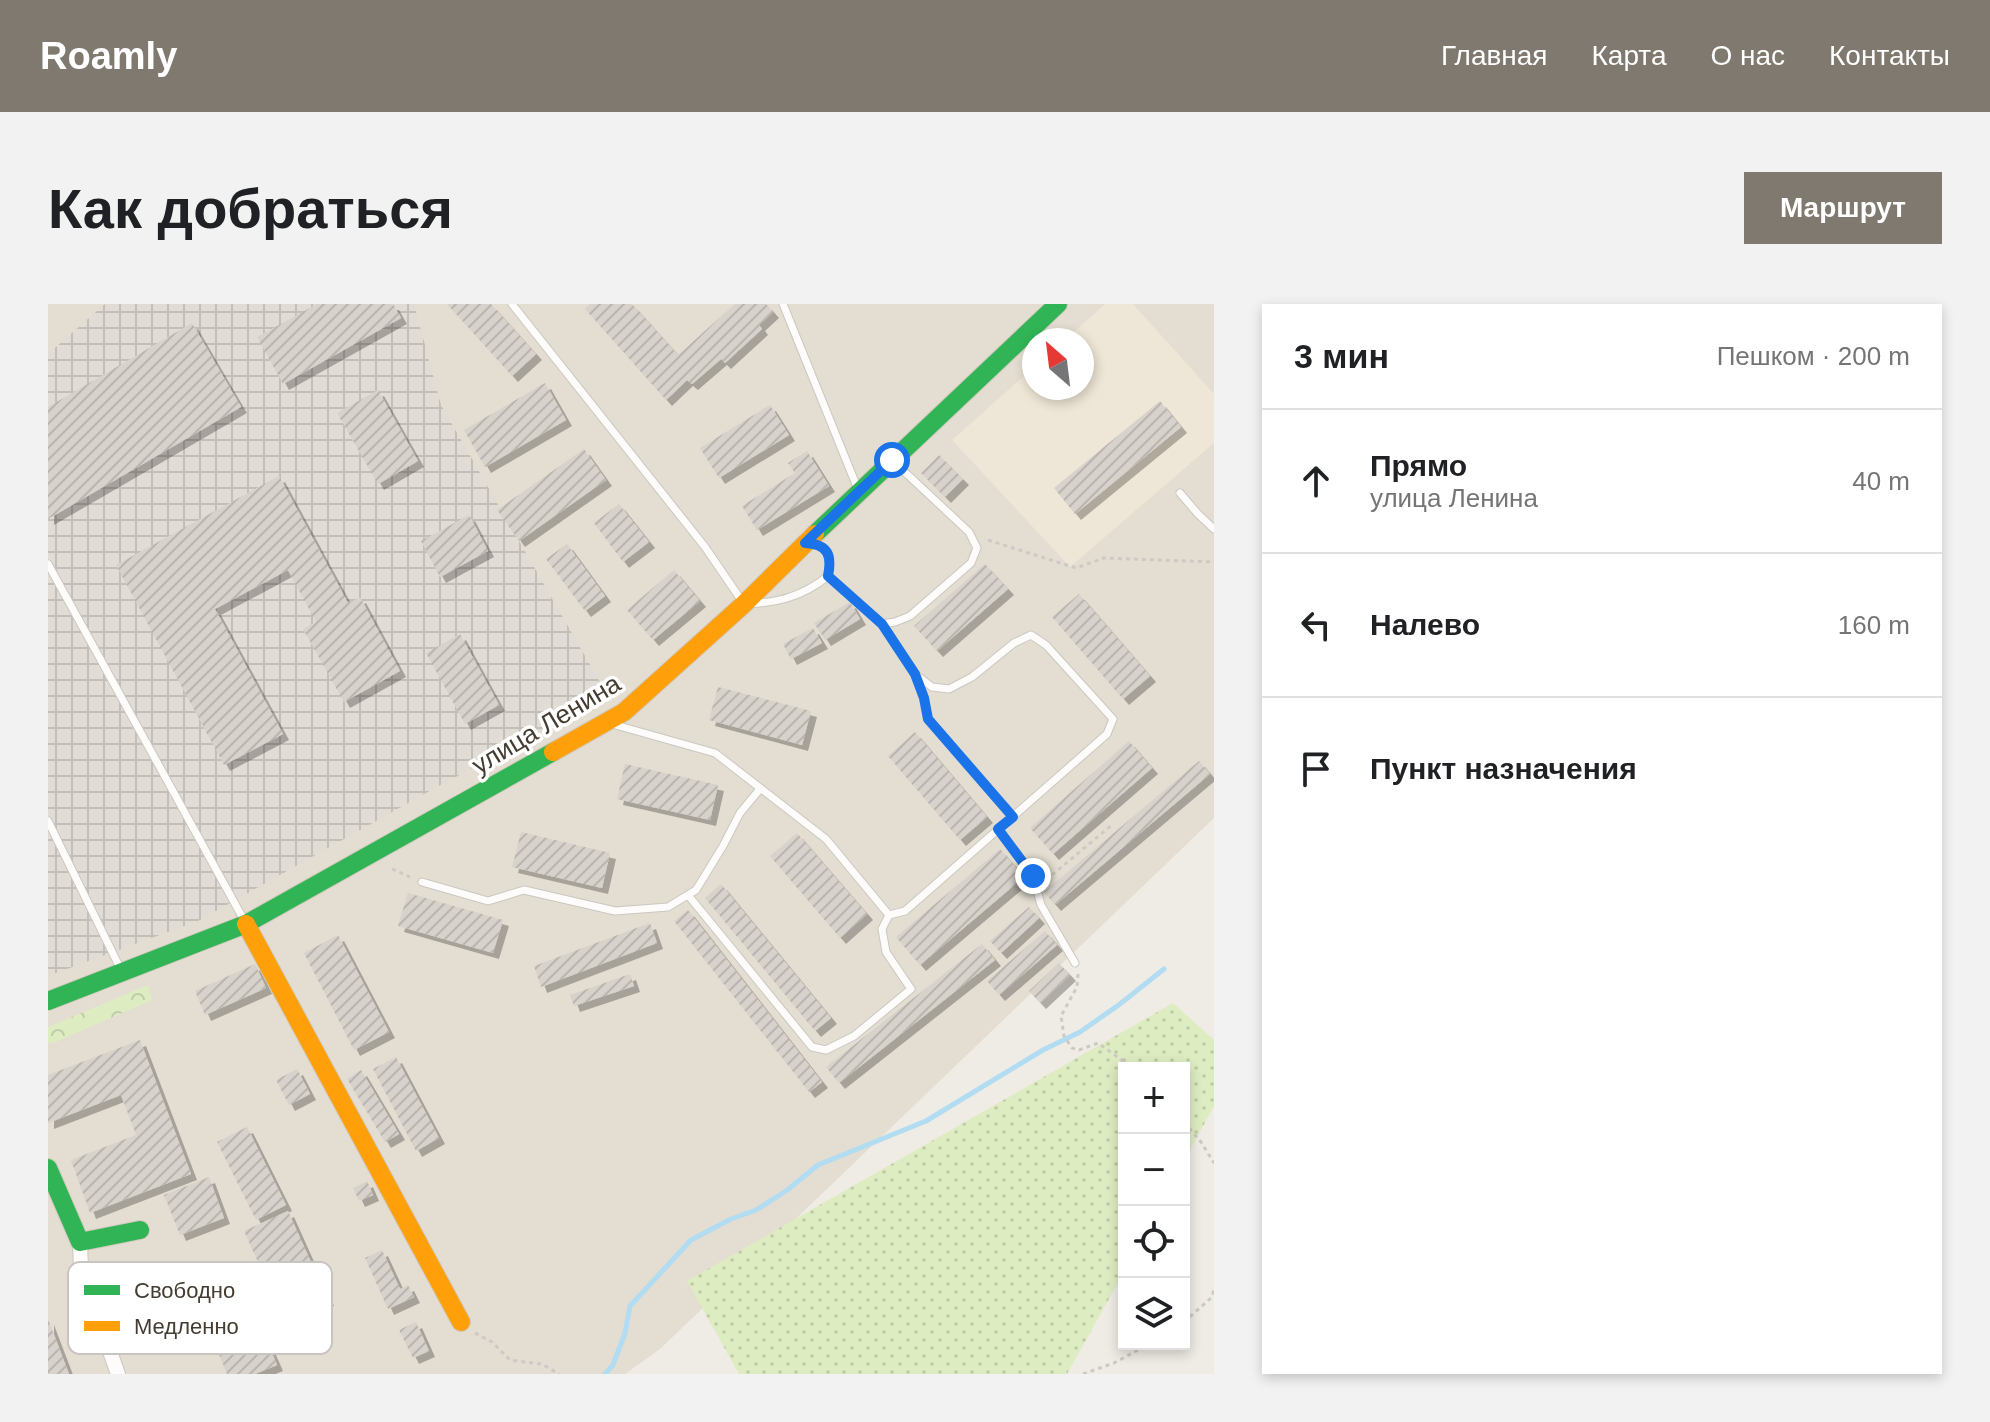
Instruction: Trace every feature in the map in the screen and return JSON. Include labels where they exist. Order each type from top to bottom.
[{"type":"street","name":"улица Ленина","points":[[48,1001],[246,924],[624,712],[744,604],[1058,304]]},
{"type":"street","points":[[246,924],[461,1322]]},
{"type":"street","points":[[48,1168],[80,1242],[81,1262]]},
{"type":"street","points":[[80,1242],[140,1230]]},
{"type":"street","points":[[111,1354],[118,1374]]},
{"type":"lane","points":[[512,304],[705,547],[744,604],[791,597],[812,589],[828,576],[831,561],[825,549],[815,543],[805,543]]},
{"type":"lane","points":[[783,304],[859,491]]},
{"type":"lane","points":[[882,624],[910,616],[971,563],[977,548],[969,532],[892,460]]},
{"type":"lane","points":[[1180,493],[1214,529]]},
{"type":"lane","points":[[48,564],[246,924]]},
{"type":"lane","points":[[828,576],[882,624],[915,674],[928,719],[1013,817]]},
{"type":"lane","points":[[688,895],[812,1047],[826,1050],[854,1036],[911,989],[886,952],[882,929],[889,915],[905,911],[1013,817],[1107,734],[1113,719],[1046,645],[1031,635],[1014,643],[972,677],[949,689],[932,687],[915,674]]},
{"type":"lane","points":[[606,723],[715,753],[826,839],[889,915]]},
{"type":"lane","points":[[422,882],[488,901],[524,890],[615,911],[668,907],[696,890],[740,813],[760,789]]},
{"type":"lane","points":[[48,821],[122,972]]},
{"type":"lane","points":[[998,829],[1033,876],[1041,905],[1075,963]]},
{"type":"path","points":[[969,532],[994,543],[1076,568],[1104,558],[1214,562]]},
{"type":"path","points":[[1037,888],[1113,824]]},
{"type":"path","points":[[392,869],[422,882]]},
{"type":"path","points":[[1075,963],[1077,987],[1061,1016],[1064,1036],[1072,1048],[1079,1050],[1098,1043],[1125,1062]]},
{"type":"path","points":[[1190,1129],[1214,1163]]},
{"type":"path","points":[[1190,1317],[1212,1297],[1214,1289]]},
{"type":"path","points":[[461,1322],[492,1342],[510,1360],[542,1364],[559,1374]]},
{"type":"path","points":[[1083,1374],[1138,1350]]},
{"type":"shaded area","points":[[48,304],[1214,304],[1214,818],[660,1349],[625,1374],[48,1374]]},
{"type":"shaded area","points":[[105,304],[414,304],[441,405],[608,696],[435,788],[198,921],[48,976],[48,354]]},
{"type":"shaded area","points":[[1105,304],[1133,304],[1214,394],[1214,443],[1070,567],[952,440],[1022,378],[1022,400],[1094,400],[1094,328],[1078,328]]},
{"type":"green space","points":[[148,985],[152,1000],[48,1043],[48,1027]]},
{"type":"green space","points":[[1173,1003],[1214,1040],[1214,1106],[1190,1150],[1190,1062],[1118,1062],[1118,1283],[1067,1374],[739,1374],[687,1281]]},
{"type":"building","points":[[317,304],[393,304],[401,318],[283,384],[257,337]]},
{"type":"building","points":[[447,304],[491,304],[536,354],[512,376]]},
{"type":"building","points":[[590,304],[632,304],[678,355],[735,304],[766,304],[773,312],[759,325],[762,329],[725,363],[721,359],[692,384],[687,380],[666,400],[585,309]]},
{"type":"building","points":[[192,323],[241,407],[48,519],[48,407]]},
{"type":"building","points":[[545,383],[566,420],[485,467],[464,430]]},
{"type":"building","points":[[378,390],[418,461],[378,484],[337,413]]},
{"type":"building","points":[[1160,401],[1181,427],[1075,514],[1054,488]]},
{"type":"building","points":[[770,405],[789,435],[719,478],[700,448]]},
{"type":"building","points":[[584,449],[606,480],[519,541],[497,510]]},
{"type":"building","points":[[807,451],[829,486],[757,530],[742,506],[795,473],[788,463]]},
{"type":"building","points":[[939,455],[963,479],[945,497],[921,473]]},
{"type":"building","points":[[279,476],[348,603],[360,597],[400,671],[344,702],[303,629],[316,622],[288,570],[215,609],[283,734],[224,765],[116,565]]},
{"type":"building","points":[[619,504],[649,542],[623,562],[594,523]]},
{"type":"building","points":[[469,515],[488,551],[440,577],[421,541]]},
{"type":"building","points":[[567,544],[605,596],[585,611],[546,559]]},
{"type":"building","points":[[985,564],[1008,589],[937,651],[914,626]]},
{"type":"building","points":[[674,570],[700,601],[653,640],[627,610]]},
{"type":"building","points":[[1079,594],[1150,676],[1123,699],[1052,617]]},
{"type":"building","points":[[850,602],[860,619],[825,640],[814,623]]},
{"type":"building","points":[[813,628],[822,643],[791,659],[783,644]]},
{"type":"building","points":[[460,634],[499,705],[465,724],[426,653]]},
{"type":"building","points":[[718,687],[811,711],[802,745],[709,720]]},
{"type":"building","points":[[915,732],[987,817],[960,840],[888,756]]},
{"type":"building","points":[[1129,741],[1152,768],[1053,854],[1030,828]]},
{"type":"building","points":[[1199,761],[1210,774],[1055,905],[1044,892]]},
{"type":"building","points":[[625,764],[718,785],[710,820],[617,799]]},
{"type":"building","points":[[521,832],[610,853],[602,888],[512,867]]},
{"type":"building","points":[[797,833],[867,914],[840,938],[770,856]]},
{"type":"building","points":[[1000,849],[1024,877],[920,965],[896,937]]},
{"type":"building","points":[[721,884],[831,1018],[815,1031],[705,898]]},
{"type":"building","points":[[408,893],[503,920],[493,953],[398,926]]},
{"type":"building","points":[[1029,907],[1039,918],[1001,953],[990,941]]},
{"type":"building","points":[[688,910],[822,1082],[809,1092],[674,921]]},
{"type":"building","points":[[650,923],[657,943],[541,987],[534,966]]},
{"type":"building","points":[[1045,931],[1057,945],[999,995],[987,981]]},
{"type":"building","points":[[338,935],[389,1032],[354,1050],[304,953]]},
{"type":"building","points":[[982,944],[995,960],[839,1083],[826,1067]]},
{"type":"building","points":[[1059,963],[1070,975],[1040,1003],[1029,991]]},
{"type":"building","points":[[255,964],[266,988],[205,1015],[195,991]]},
{"type":"building","points":[[630,974],[634,986],[574,1006],[570,995]]},
{"type":"building","points":[[140,1040],[191,1174],[90,1213],[71,1160],[136,1135],[121,1095],[48,1123],[48,1075]]},
{"type":"building","points":[[396,1057],[439,1138],[416,1151],[373,1069]]},
{"type":"building","points":[[297,1069],[310,1094],[289,1105],[276,1080]]},
{"type":"building","points":[[361,1070],[399,1134],[385,1142],[347,1079]]},
{"type":"building","points":[[247,1127],[286,1205],[256,1220],[217,1142]]},
{"type":"building","points":[[209,1177],[224,1218],[180,1235],[164,1195]]},
{"type":"building","points":[[367,1181],[373,1195],[359,1201],[353,1188]]},
{"type":"building","points":[[288,1211],[311,1262],[258,1262],[244,1231]]},
{"type":"building","points":[[382,1250],[400,1289],[408,1285],[414,1297],[388,1309],[365,1258]]},
{"type":"building","points":[[48,1319],[69,1374],[48,1374]]},
{"type":"building","points":[[416,1322],[429,1351],[413,1358],[399,1330]]},
{"type":"building","points":[[219,1354],[272,1354],[277,1365],[255,1374],[227,1374]]},
{"type":"waterway","points":[[605,1374],[613,1365],[625,1333],[630,1306],[691,1240],[756,1210],[818,1165],[926,1121],[1043,1050],[1080,1032],[1164,969]]},
{"type":"traffic: fast","points":[[815,534],[1058,304]]},
{"type":"traffic: fast","points":[[48,1001],[246,924],[553,752]]},
{"type":"traffic: fast","points":[[48,1168],[80,1242],[140,1230]]},
{"type":"traffic: slow","points":[[553,752],[624,712],[744,604],[815,534]]},
{"type":"traffic: slow","points":[[246,924],[461,1322]]},
{"type":"route","points":[[892,460],[805,543],[815,543],[825,549],[831,561],[828,576],[882,624],[915,674],[928,719],[1013,817],[998,829],[1033,876]]}]
